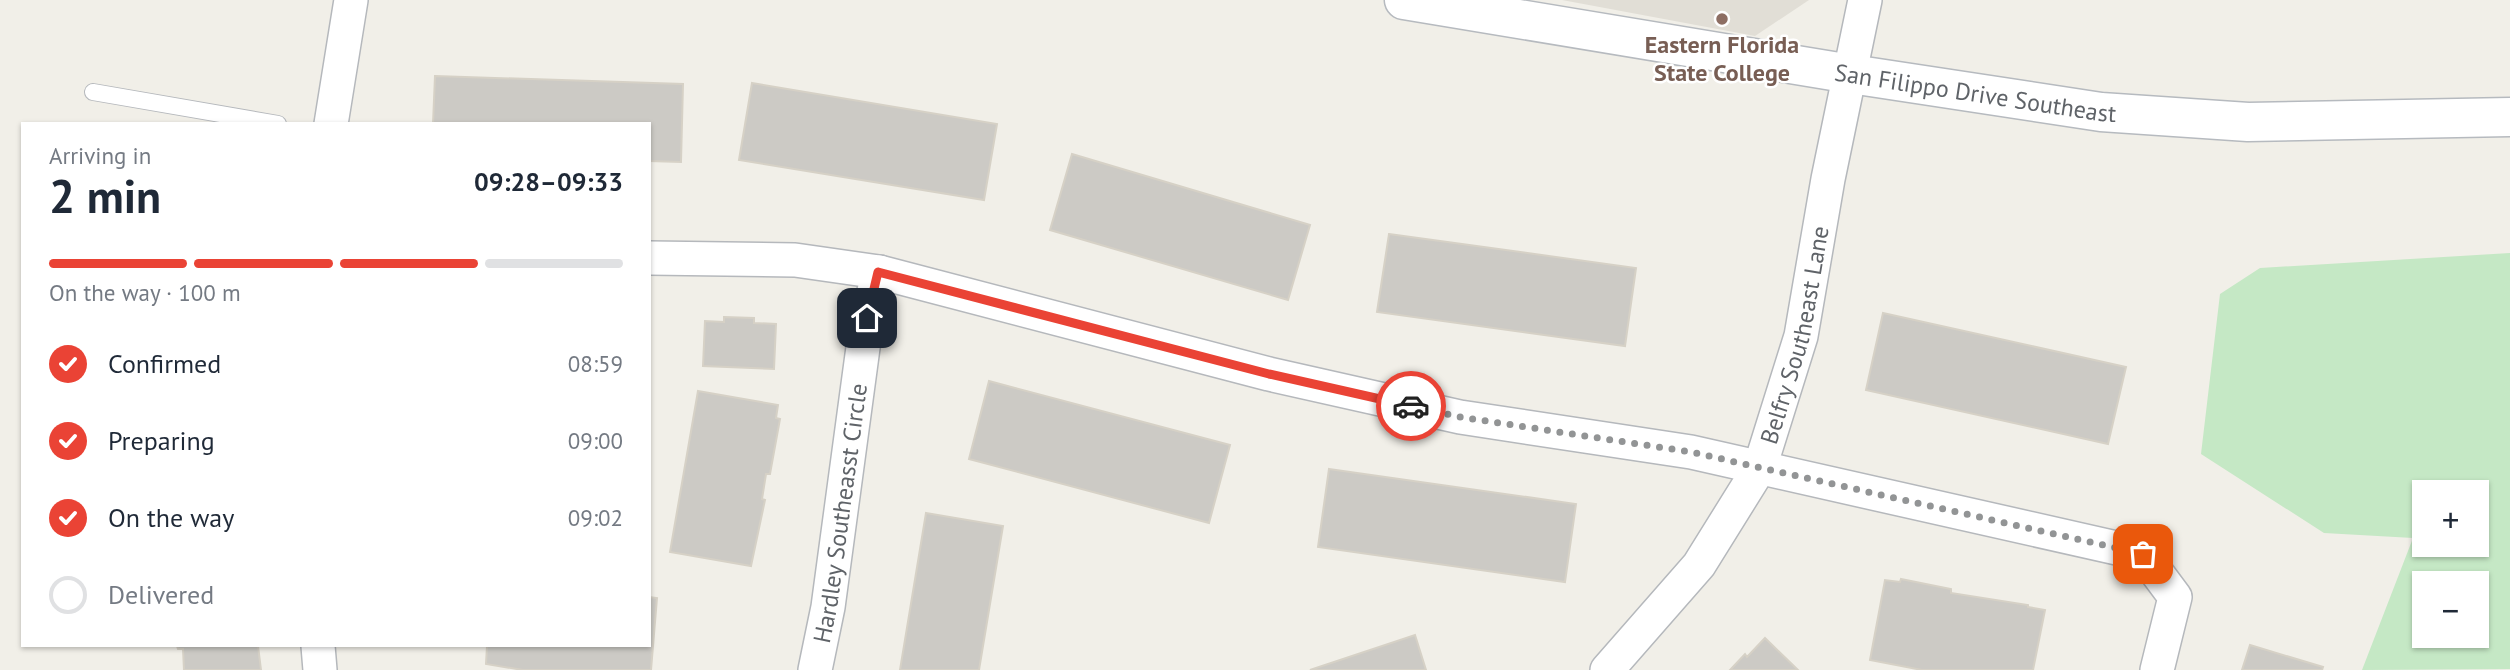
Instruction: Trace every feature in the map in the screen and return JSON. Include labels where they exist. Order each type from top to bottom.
[{"type":"street","points":[[331,122],[351,0]]},
{"type":"street","name":"San Filippo Drive Southeast","points":[[1404,0],[1851,74],[2101,112],[2248,122],[2510,117]]},
{"type":"street","name":"Belfry Southeast Lane","points":[[1607,670],[1699,565],[1760,467],[1801,336],[1828,179],[1865,0]]},
{"type":"street","points":[[651,258],[795,260],[878,272],[1269,374],[1460,417],[1691,452],[2143,554],[2175,597],[2157,670]]},
{"type":"street","name":"Hardley Southeasst Circle","points":[[815,670],[828,607],[867,318],[878,272]]},
{"type":"street","points":[[318,647],[320,670]]},
{"type":"lane","points":[[93,92],[266,122]]},
{"type":"shaded area","name":"Eastern Florida State College","points":[[1562,0],[1809,0],[1755,36]]},
{"type":"green space","points":[[2510,253],[2510,669],[2362,670],[2412,541],[2412,557],[2489,557],[2489,480],[2412,480],[2412,538],[2324,533],[2201,454],[2220,294],[2260,268]]},
{"type":"building","points":[[435,76],[683,84],[681,162],[651,161],[651,122],[433,122]]},
{"type":"building","points":[[752,83],[997,124],[984,200],[739,160]]},
{"type":"building","points":[[1072,154],[1310,225],[1288,300],[1050,230]]},
{"type":"building","points":[[1389,234],[1636,268],[1625,346],[1377,312]]},
{"type":"building","points":[[1883,313],[2126,367],[2108,444],[1866,390]]},
{"type":"building","points":[[724,317],[754,318],[754,323],[776,324],[774,369],[703,366],[705,321],[724,322]]},
{"type":"building","points":[[989,381],[1230,445],[1209,523],[969,459]]},
{"type":"building","points":[[698,391],[778,405],[776,418],[780,419],[770,474],[766,474],[762,499],[765,500],[751,566],[670,552]]},
{"type":"building","points":[[1329,469],[1576,504],[1565,582],[1318,547]]},
{"type":"building","points":[[926,513],[1003,526],[979,670],[900,670]]},
{"type":"building","points":[[1901,579],[1951,589],[1951,593],[2045,610],[2033,670],[1922,670],[1870,660],[1885,580],[1900,582]]},
{"type":"building","points":[[651,597],[657,598],[651,670],[523,670],[486,664],[487,647],[651,647]]},
{"type":"building","points":[[1415,635],[1426,670],[1310,670]]},
{"type":"building","points":[[1765,638],[1798,670],[1730,670],[1745,654],[1747,657]]},
{"type":"building","points":[[2250,645],[2323,667],[2322,670],[2242,670]]},
{"type":"building","points":[[177,647],[258,647],[261,670],[184,670],[183,649]]},
{"type":"way so far","points":[[1411,406],[1460,417],[1691,452],[2143,554]]},
{"type":"place","name":"Eastern Florida State College","points":[[1722,19]]},
{"type":"route","points":[[867,318],[878,272],[1269,374],[1411,406]]}]
